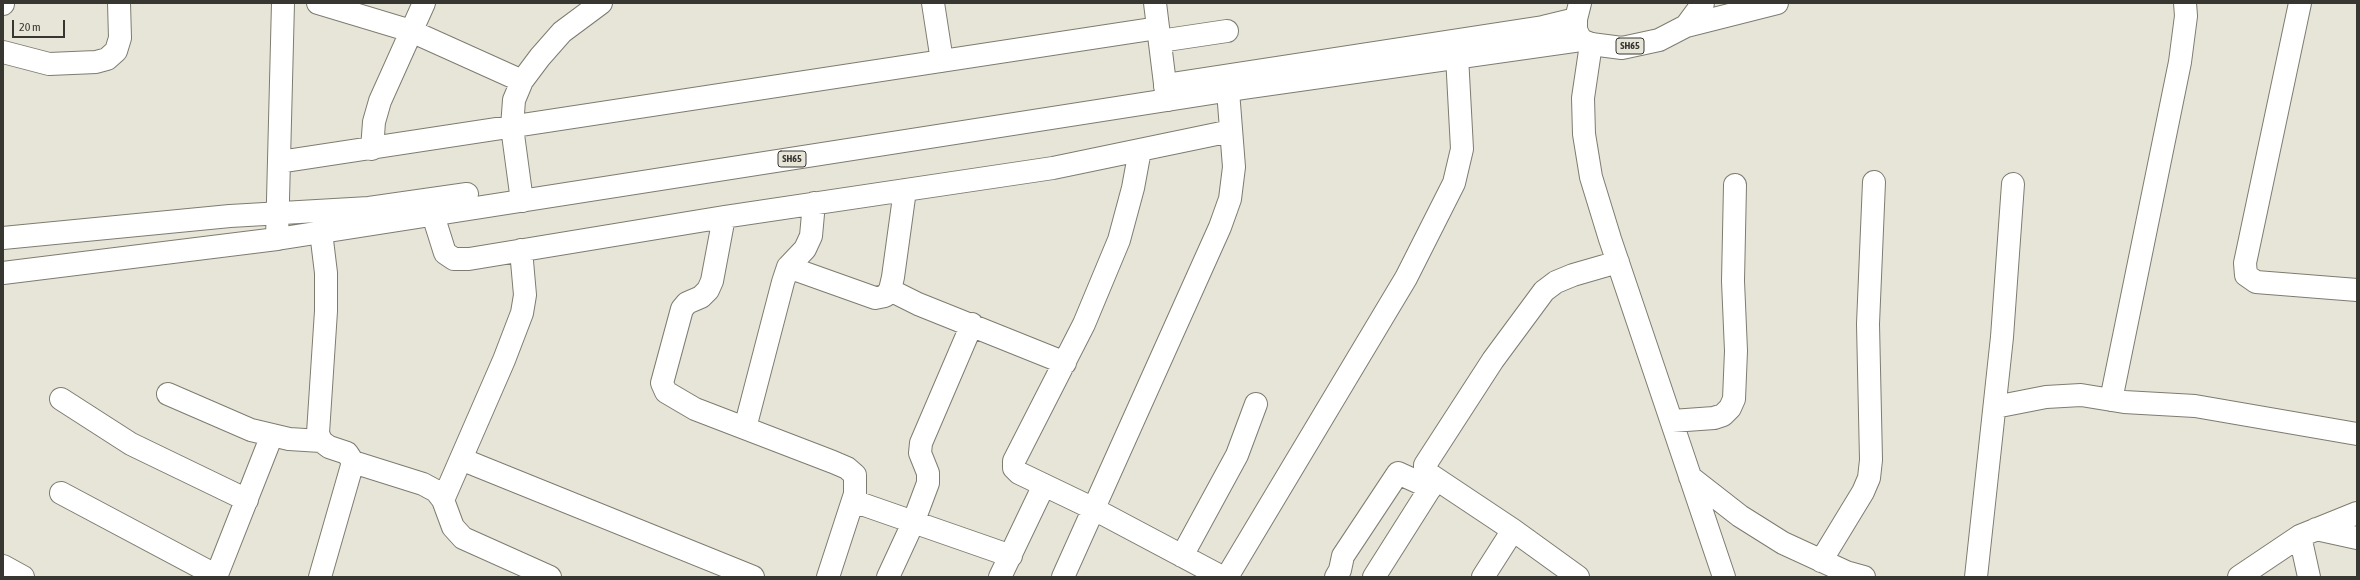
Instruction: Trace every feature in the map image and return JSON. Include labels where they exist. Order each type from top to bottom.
[{"type":"street","points":[[3,52],[49,64],[96,62],[107,59],[116,51],[120,38],[120,3]]},
{"type":"street","points":[[277,239],[283,3]]},
{"type":"street","points":[[318,3],[411,32],[522,81]]},
{"type":"street","points":[[372,149],[374,122],[380,101],[424,3]]},
{"type":"street","points":[[521,194],[512,127],[514,100],[522,81],[540,56],[562,32],[601,3]]},
{"type":"street","points":[[933,3],[942,61]]},
{"type":"street","points":[[1155,3],[1166,92]]},
{"type":"street","name":"SH65","points":[[1166,92],[1228,91],[1457,56],[1586,42],[1622,48],[1659,40],[1686,26],[1703,3]]},
{"type":"street","points":[[1686,26],[1777,3]]},
{"type":"street","points":[[2111,400],[2180,62],[2186,16],[2185,3]]},
{"type":"street","points":[[2300,3],[2245,263],[2246,275],[2256,282],[2357,290]]},
{"type":"street","name":"SH65","points":[[1578,11],[1576,30],[1586,42]]},
{"type":"street","name":"SH65","points":[[3,238],[230,216],[369,208],[521,194],[1166,92],[1544,27],[1578,11]]},
{"type":"street","points":[[279,162],[942,61],[1159,34],[1227,31]]},
{"type":"street","points":[[1586,42],[1583,98],[1584,134],[1591,177],[1724,577]]},
{"type":"street","points":[[1227,577],[1406,278],[1454,183],[1460,165],[1462,149],[1457,56]]},
{"type":"street","points":[[1063,577],[1092,508],[1228,206],[1234,178],[1228,91]]},
{"type":"street","points":[[433,214],[445,253],[454,259],[521,250],[814,203],[1053,168],[1231,131]]},
{"type":"street","points":[[1140,150],[1134,188],[1119,240],[1084,324],[1014,461],[1014,468],[1019,473],[1092,508],[1222,577]]},
{"type":"street","points":[[1821,561],[1863,492],[1869,478],[1871,460],[1868,324],[1874,182]]},
{"type":"street","points":[[1976,577],[1995,407],[2013,184]]},
{"type":"street","points":[[1672,421],[1714,418],[1723,415],[1730,408],[1734,399],[1736,351],[1733,281],[1735,185]]},
{"type":"street","points":[[788,267],[875,298],[885,296],[890,290],[905,190]]},
{"type":"street","name":"SH65","points":[[3,273],[277,239],[433,214],[521,194]]},
{"type":"street","points":[[745,428],[788,267],[805,249],[811,236],[814,203]]},
{"type":"street","points":[[724,217],[712,281],[708,290],[701,297],[687,303],[682,309],[662,383],[666,392],[676,399],[847,468],[855,475],[856,483],[853,501],[828,577]]},
{"type":"street","points":[[321,232],[326,272],[326,311],[317,424],[321,441]]},
{"type":"street","points":[[443,500],[504,360],[522,313],[525,295],[521,250]]},
{"type":"street","points":[[1433,484],[1426,470],[1425,465],[1427,459],[1494,360],[1544,291],[1556,282],[1573,275],[1618,262]]},
{"type":"street","points":[[890,290],[918,304],[972,324],[1065,363]]},
{"type":"street","points":[[888,577],[913,523],[928,483],[928,473],[920,453],[921,443],[972,324]]},
{"type":"street","points":[[168,394],[234,424],[289,439],[321,441],[347,454],[354,462],[423,484],[436,491],[443,500],[454,527],[463,538],[550,577]]},
{"type":"street","points":[[1995,407],[2069,395],[2111,400],[2195,406],[2260,416],[2311,428],[2357,434]]},
{"type":"street","points":[[61,399],[131,444],[246,500]]},
{"type":"street","points":[[1182,556],[1237,455],[1256,404]]},
{"type":"street","points":[[61,493],[216,576],[272,435]]},
{"type":"street","points":[[461,459],[753,577]]},
{"type":"street","points":[[320,577],[354,462]]},
{"type":"street","points":[[1336,577],[1340,570],[1343,556],[1398,473],[1433,484],[1513,530],[1578,577]]},
{"type":"street","points":[[1690,476],[1740,516],[1783,543],[1821,561],[1864,577]]},
{"type":"street","points":[[1374,577],[1433,484]]},
{"type":"street","points":[[1000,577],[1044,485]]},
{"type":"street","points":[[853,501],[1011,556]]},
{"type":"street","points":[[2239,577],[2308,532],[2357,513]]},
{"type":"street","points":[[1484,577],[1513,530]]},
{"type":"street","points":[[2308,532],[2357,538]]},
{"type":"street","points":[[2308,532],[2309,577]]},
{"type":"street","points":[[3,566],[23,577]]}]
